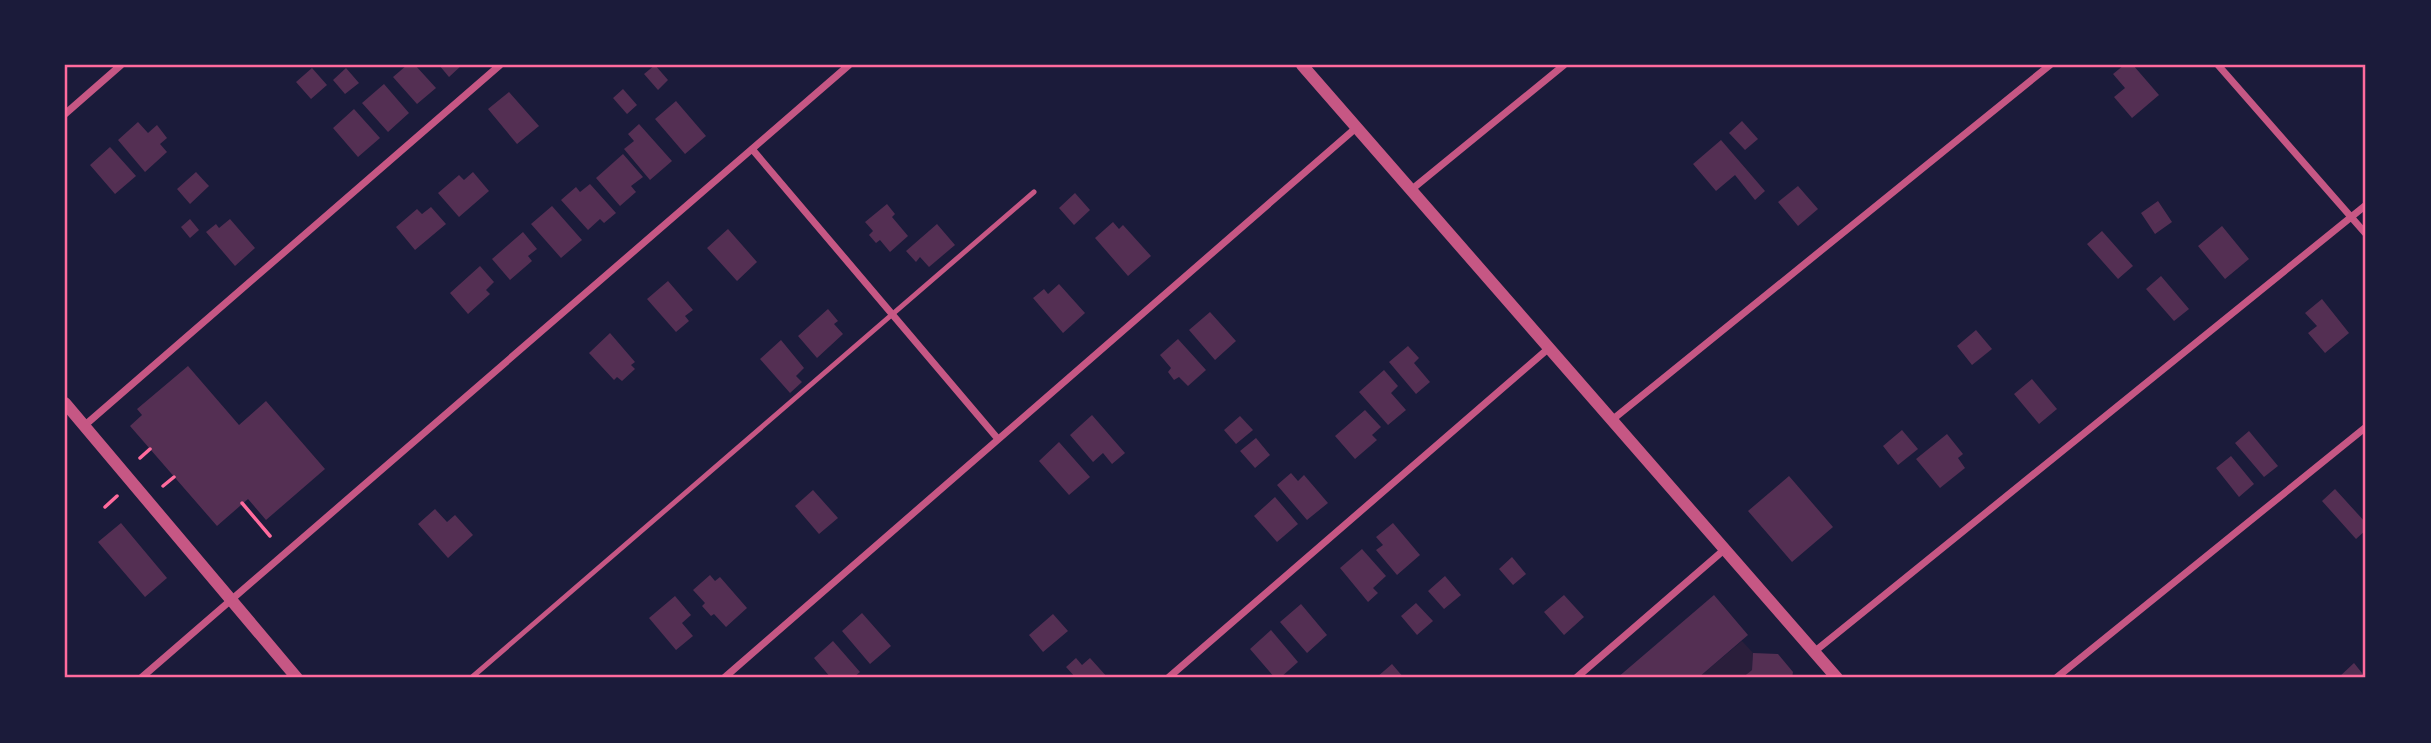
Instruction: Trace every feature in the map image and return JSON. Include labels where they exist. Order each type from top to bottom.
[{"type":"street","points":[[65,114],[121,65]]},
{"type":"street","points":[[84,426],[500,65]]},
{"type":"street","points":[[141,678],[849,65]]},
{"type":"street","points":[[1302,65],[1837,678]]},
{"type":"street","points":[[1411,190],[1564,65]]},
{"type":"street","points":[[1612,420],[2050,65]]},
{"type":"street","points":[[2218,65],[2366,234]]},
{"type":"street","points":[[724,678],[1357,127]]},
{"type":"street","points":[[752,149],[998,439]]},
{"type":"street","points":[[1814,652],[2366,205]]},
{"type":"street","points":[[1168,678],[1549,348]]},
{"type":"street","points":[[65,403],[297,678]]},
{"type":"street","points":[[2056,678],[2366,427]]},
{"type":"street","points":[[1576,678],[1725,549]]},
{"type":"lane","points":[[471,678],[1034,192]]},
{"type":"path","points":[[140,458],[150,449]]},
{"type":"path","points":[[163,486],[174,477]]},
{"type":"path","points":[[105,507],[117,496]]},
{"type":"path","points":[[242,503],[270,536]]},
{"type":"shaded area","points":[[1742,641],[1753,653],[1752,670],[1742,678],[1698,678]]},
{"type":"building","points":[[407,65],[415,65],[436,88],[417,104],[393,77]]},
{"type":"building","points":[[439,65],[462,65],[449,77]]},
{"type":"building","points":[[655,65],[668,80],[658,90],[644,74]]},
{"type":"building","points":[[2124,65],[2133,65],[2159,95],[2132,118],[2114,97],[2125,88],[2113,74]]},
{"type":"building","points":[[312,68],[327,85],[311,99],[296,82]]},
{"type":"building","points":[[346,68],[359,83],[345,94],[333,80]]},
{"type":"building","points":[[384,84],[409,113],[388,132],[362,103]]},
{"type":"building","points":[[623,89],[637,105],[627,114],[613,98]]},
{"type":"building","points":[[509,92],[539,126],[517,144],[488,109]]},
{"type":"building","points":[[676,101],[706,136],[685,154],[655,119]]},
{"type":"building","points":[[354,109],[380,138],[358,157],[333,128]]},
{"type":"building","points":[[1742,121],[1758,139],[1745,150],[1729,133]]},
{"type":"building","points":[[138,122],[148,133],[157,125],[167,138],[160,144],[167,152],[145,172],[118,140]]},
{"type":"building","points":[[639,124],[672,161],[650,180],[624,149],[634,141],[628,134]]},
{"type":"building","points":[[1721,140],[1765,191],[1755,200],[1735,175],[1716,191],[1693,164]]},
{"type":"building","points":[[110,147],[136,176],[115,194],[90,165]]},
{"type":"building","points":[[623,154],[643,177],[631,186],[636,192],[620,206],[596,178]]},
{"type":"building","points":[[196,172],[209,186],[190,204],[177,189]]},
{"type":"building","points":[[473,172],[489,191],[459,217],[438,193],[459,175],[464,180]]},
{"type":"building","points":[[590,184],[616,213],[604,223],[600,219],[588,230],[561,200],[576,187],[580,192]]},
{"type":"building","points":[[1798,186],[1818,209],[1798,226],[1778,202]]},
{"type":"building","points":[[1075,193],[1090,210],[1074,225],[1059,208]]},
{"type":"building","points":[[2158,201],[2172,222],[2155,234],[2141,213]]},
{"type":"building","points":[[887,204],[895,214],[892,217],[908,236],[890,252],[880,240],[876,243],[869,235],[873,231],[865,222]]},
{"type":"building","points":[[552,206],[582,240],[561,258],[531,224]]},
{"type":"building","points":[[431,207],[446,224],[415,250],[396,227],[417,209],[422,214]]},
{"type":"building","points":[[190,219],[199,230],[190,238],[181,227]]},
{"type":"building","points":[[230,219],[255,248],[235,266],[206,232],[216,224],[219,228]]},
{"type":"building","points":[[1113,222],[1119,229],[1123,225],[1151,256],[1128,276],[1095,238]]},
{"type":"building","points":[[937,224],[955,245],[929,267],[920,257],[916,262],[906,251]]},
{"type":"building","points":[[2222,226],[2249,259],[2225,279],[2198,246]]},
{"type":"building","points":[[728,229],[757,262],[737,281],[707,248]]},
{"type":"building","points":[[2102,231],[2133,266],[2118,279],[2087,244]]},
{"type":"building","points":[[523,232],[537,249],[528,256],[532,261],[510,280],[492,259]]},
{"type":"building","points":[[480,266],[494,282],[486,290],[490,294],[468,314],[450,293]]},
{"type":"building","points":[[2161,276],[2189,309],[2174,321],[2146,289]]},
{"type":"building","points":[[668,281],[693,310],[685,316],[689,321],[676,332],[647,299]]},
{"type":"building","points":[[1059,284],[1085,313],[1063,333],[1033,298],[1044,289],[1048,294]]},
{"type":"building","points":[[2322,299],[2349,333],[2325,353],[2308,333],[2317,326],[2305,313]]},
{"type":"building","points":[[828,309],[838,321],[834,324],[843,334],[817,358],[798,336]]},
{"type":"building","points":[[1210,312],[1236,341],[1215,360],[1189,330]]},
{"type":"building","points":[[1976,330],[1992,349],[1972,365],[1957,346]]},
{"type":"building","points":[[610,333],[635,362],[631,365],[635,369],[622,381],[617,377],[614,380],[589,353]]},
{"type":"building","points":[[1178,339],[1206,370],[1188,386],[1179,377],[1174,380],[1168,372],[1171,368],[1160,355]]},
{"type":"building","points":[[781,340],[804,368],[796,376],[802,382],[790,393],[760,359]]},
{"type":"building","points":[[1408,346],[1419,358],[1414,363],[1430,382],[1416,394],[1389,362]]},
{"type":"building","points":[[188,366],[239,425],[266,401],[325,469],[266,520],[248,499],[217,526],[130,426],[142,415],[137,409]]},
{"type":"building","points":[[1384,370],[1398,386],[1391,393],[1406,410],[1388,425],[1359,392]]},
{"type":"building","points":[[2032,379],[2057,409],[2039,424],[2014,394]]},
{"type":"building","points":[[1365,410],[1381,427],[1372,435],[1377,440],[1355,459],[1335,436]]},
{"type":"building","points":[[1092,415],[1125,453],[1112,464],[1103,453],[1093,462],[1070,435]]},
{"type":"building","points":[[1240,416],[1253,430],[1236,444],[1224,430]]},
{"type":"building","points":[[1902,430],[1918,449],[1898,465],[1883,446]]},
{"type":"building","points":[[2249,431],[2278,466],[2264,477],[2235,443]]},
{"type":"building","points":[[1947,434],[1963,454],[1958,458],[1965,468],[1940,488],[1916,459]]},
{"type":"building","points":[[1256,438],[1270,455],[1255,468],[1240,451]]},
{"type":"building","points":[[1059,442],[1090,477],[1069,495],[1039,461]]},
{"type":"building","points":[[2231,456],[2254,484],[2239,497],[2216,468]]},
{"type":"building","points":[[1291,473],[1298,481],[1304,475],[1328,503],[1307,520],[1277,485]]},
{"type":"building","points":[[1789,476],[1833,527],[1792,562],[1748,511]]},
{"type":"building","points":[[2335,489],[2366,523],[2366,530],[2356,539],[2322,501]]},
{"type":"building","points":[[813,490],[838,518],[819,534],[795,506]]},
{"type":"building","points":[[1275,497],[1298,524],[1277,542],[1254,516]]},
{"type":"building","points":[[435,509],[447,522],[455,515],[473,535],[448,558],[418,524]]},
{"type":"building","points":[[121,523],[167,578],[145,597],[98,542]]},
{"type":"building","points":[[1393,523],[1420,555],[1397,575],[1376,550],[1383,545],[1376,537]]},
{"type":"building","points":[[1362,549],[1386,576],[1373,588],[1378,593],[1368,602],[1340,568]]},
{"type":"building","points":[[1512,557],[1526,574],[1513,585],[1499,569]]},
{"type":"building","points":[[710,575],[715,581],[720,577],[747,608],[726,627],[702,606],[705,603],[693,590]]},
{"type":"building","points":[[1445,576],[1461,595],[1444,609],[1428,591]]},
{"type":"building","points":[[1564,595],[1584,617],[1564,635],[1544,612]]},
{"type":"building","points":[[1714,595],[1748,635],[1698,678],[1617,678]]},
{"type":"building","points":[[675,596],[691,615],[682,623],[693,636],[676,650],[649,618]]},
{"type":"building","points":[[1416,603],[1433,621],[1417,635],[1401,616]]},
{"type":"building","points":[[1301,604],[1327,635],[1307,653],[1280,622]]},
{"type":"building","points":[[862,613],[891,646],[870,664],[842,631]]},
{"type":"building","points":[[1053,614],[1068,631],[1043,652],[1029,635]]},
{"type":"building","points":[[1271,630],[1298,662],[1280,678],[1275,678],[1250,649]]},
{"type":"building","points":[[833,641],[860,672],[853,678],[831,678],[814,658]]},
{"type":"building","points":[[1753,653],[1778,654],[1793,672],[1792,678],[1742,678],[1752,670]]},
{"type":"building","points":[[1076,658],[1082,665],[1090,658],[1108,678],[1076,678],[1066,667]]},
{"type":"building","points":[[2354,663],[2366,678],[2338,678]]},
{"type":"building","points":[[1392,664],[1404,678],[1377,677]]}]
